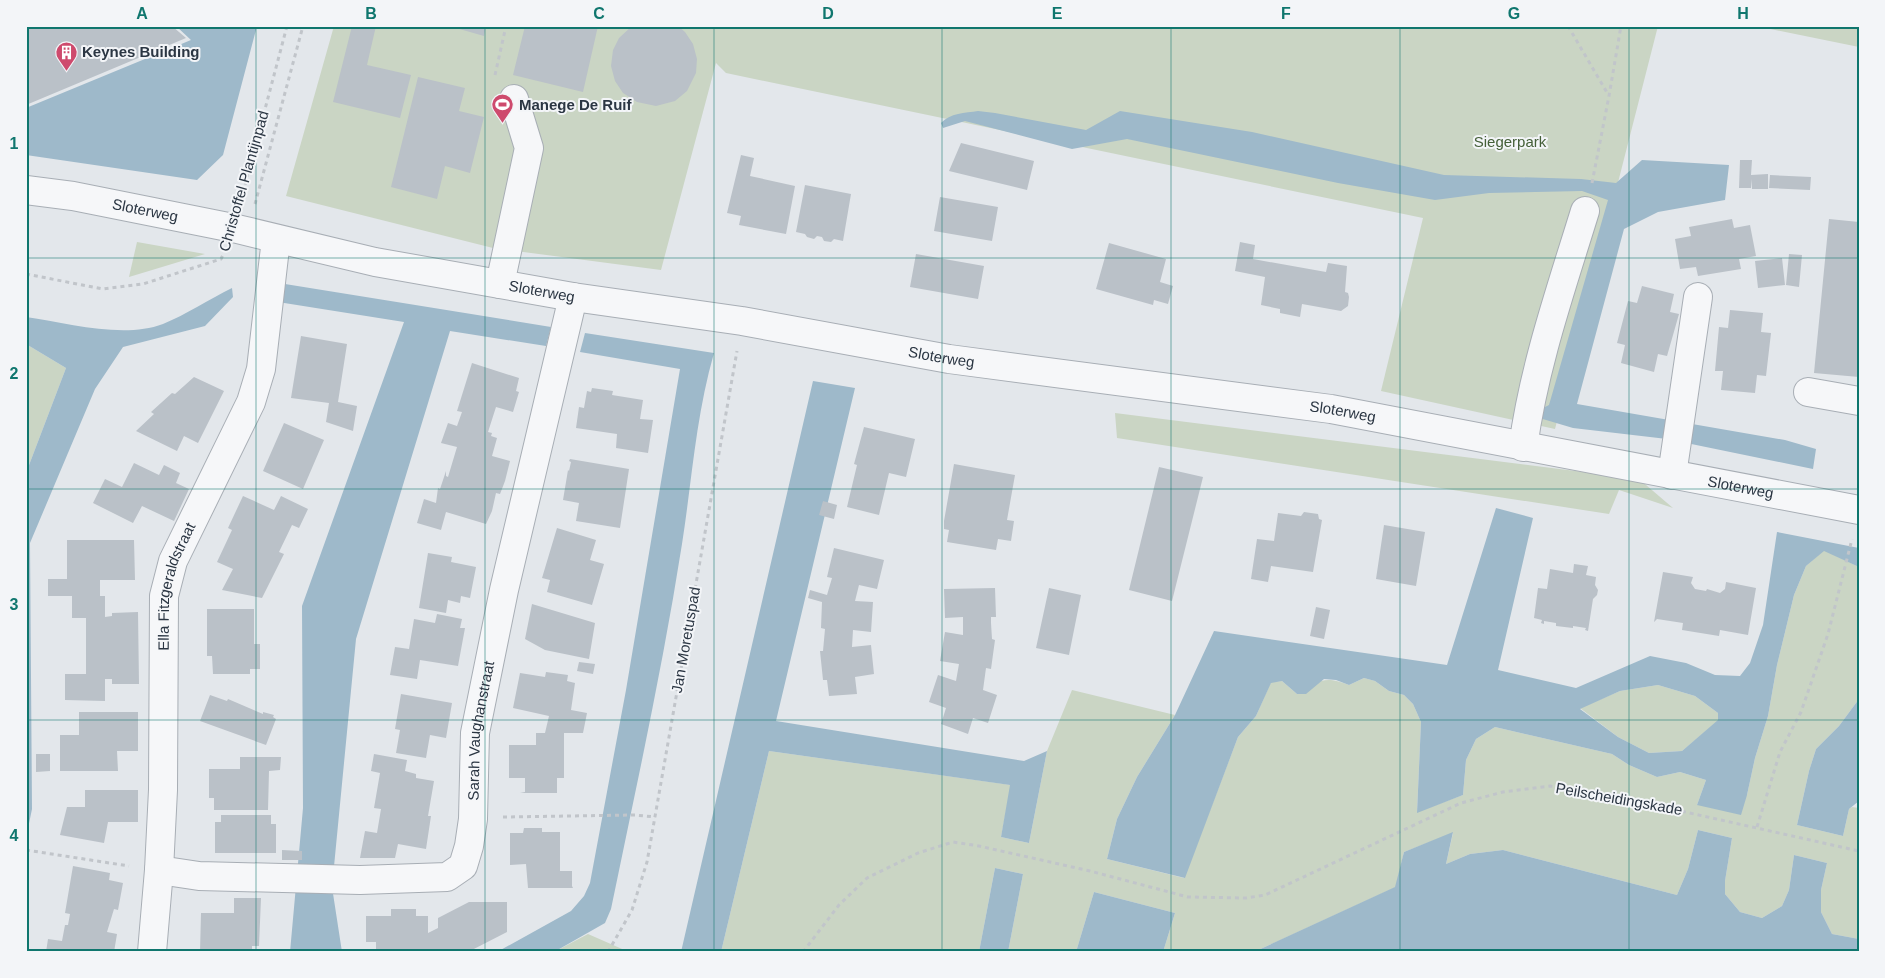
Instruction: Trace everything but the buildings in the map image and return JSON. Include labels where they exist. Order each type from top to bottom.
[{"type":"street","points":[[500,284],[529,148],[514,99]]},
{"type":"street","name":"Sloterweg","points":[[26,190],[73,196],[240,230],[375,262],[573,297],[742,321],[949,359],[1332,409],[1522,447],[1674,463],[1856,523]]},
{"type":"street","points":[[1522,447],[1536,371],[1585,211]]},
{"type":"street","name":"Ella Fitzgeraldstraat","points":[[152,952],[163,790],[164,596],[173,561],[251,402],[261,369],[276,239]]},
{"type":"street","name":"Sarah Vaughanstraat","points":[[159,870],[199,876],[360,880],[447,877],[463,866],[469,846],[473,819],[475,733],[504,590],[573,297]]},
{"type":"street","points":[[1674,463],[1698,297]]},
{"type":"street","points":[[1808,392],[1859,401]]},
{"type":"path","name":"Christoffel Plantijnpad","points":[[26,274],[104,289],[143,284],[220,259],[240,230],[287,26]]},
{"type":"path","points":[[240,230],[304,26]]},
{"type":"path","points":[[506,26],[490,94],[514,99]]},
{"type":"path","points":[[1568,26],[1609,96]]},
{"type":"path","points":[[1594,173],[1621,26]]},
{"type":"path","name":"Jan Moretuspad","points":[[608,952],[632,910],[647,862],[742,321]]},
{"type":"path","points":[[1757,827],[1780,752],[1801,712],[1828,634],[1856,523]]},
{"type":"path","name":"Peilscheidingskade","points":[[804,952],[839,905],[868,878],[918,853],[953,842],[1090,871],[1188,897],[1246,898],[1265,895],[1461,803],[1503,792],[1550,786],[1614,796],[1859,851]]},
{"type":"path","points":[[473,819],[585,815],[654,817]]},
{"type":"path","points":[[26,850],[159,870]]},
{"type":"green space","name":"Siegerpark","points":[[334,26],[1658,26],[1555,429],[1381,391],[1423,218],[726,73],[716,63],[661,270],[493,248],[286,196]]},
{"type":"green space","points":[[1756,26],[1859,26],[1859,47]]},
{"type":"green space","points":[[137,242],[205,254],[129,277]]},
{"type":"green space","points":[[26,344],[66,368],[26,473]]},
{"type":"green space","points":[[1115,413],[1639,479],[1673,508],[1619,490],[1609,514],[1117,438]]},
{"type":"green space","points":[[1824,550],[1859,567],[1859,699],[1839,726],[1816,749],[1797,825],[1843,836],[1849,809],[1852,807],[1859,808],[1859,939],[1832,934],[1821,912],[1821,890],[1827,863],[1794,855],[1789,890],[1782,906],[1762,918],[1740,912],[1725,894],[1725,881],[1732,838],[1698,830],[1688,869],[1677,895],[1503,850],[1470,854],[1446,864],[1453,833],[1404,852],[1396,887],[1254,952],[1163,952],[1175,913],[1094,892],[1076,952],[1008,952],[1023,874],[995,868],[979,952],[721,952],[769,751],[1011,785],[1001,837],[1029,843],[1047,751],[1072,690],[1175,715],[1137,777],[1117,819],[1107,859],[1184,878],[1238,737],[1256,716],[1271,682],[1282,681],[1297,694],[1322,681],[1333,680],[1349,685],[1364,678],[1375,681],[1389,691],[1404,695],[1413,704],[1421,722],[1417,812],[1463,795],[1466,760],[1476,739],[1495,727],[1612,754],[1629,765],[1657,777],[1680,772],[1706,780],[1697,805],[1747,795],[1755,758],[1768,716],[1777,665],[1794,595],[1806,566]]},
{"type":"green space","points":[[1658,685],[1695,696],[1718,713],[1719,720],[1682,751],[1649,753],[1618,737],[1580,708],[1620,691]]},
{"type":"green space","points":[[588,934],[629,952],[554,952]]},
{"type":"water","points":[[176,26],[257,26],[223,155],[197,180],[26,155],[26,108],[191,40]]},
{"type":"water","points":[[978,111],[1086,130],[1120,111],[1252,132],[1444,175],[1581,179],[1616,183],[1642,160],[1729,165],[1725,200],[1658,212],[1624,229],[1577,404],[1785,440],[1816,449],[1813,469],[1667,439],[1573,428],[1536,417],[1539,410],[1549,405],[1608,200],[1582,191],[1489,193],[1435,200],[1338,183],[1127,139],[1072,149],[965,121],[943,128],[941,123],[949,117]]},
{"type":"water","points":[[285,284],[551,327],[546,346],[450,331],[356,639],[332,887],[342,952],[290,952],[303,808],[302,606],[404,322],[278,302]]},
{"type":"water","points":[[232,288],[233,297],[205,326],[123,347],[95,389],[30,543],[32,809],[26,838],[26,473],[66,368],[26,344],[26,317],[113,330],[147,328],[163,324],[189,312]]},
{"type":"water","points":[[585,333],[714,353],[703,400],[682,544],[649,727],[611,909],[605,923],[554,952],[497,952],[571,911],[584,896],[590,883],[626,690],[680,369],[580,352]]},
{"type":"water","points":[[813,381],[855,388],[776,721],[1024,761],[1047,751],[1029,843],[1001,837],[1010,785],[769,751],[721,952],[681,952]]},
{"type":"water","points":[[1496,508],[1533,518],[1498,670],[1576,688],[1650,656],[1686,663],[1715,675],[1740,676],[1750,663],[1763,625],[1777,532],[1859,548],[1859,567],[1824,551],[1806,566],[1794,595],[1777,665],[1768,716],[1741,815],[1697,805],[1706,780],[1680,772],[1657,777],[1629,765],[1612,754],[1495,727],[1476,739],[1466,760],[1463,795],[1417,813],[1421,722],[1413,704],[1404,695],[1389,691],[1375,681],[1364,678],[1349,685],[1336,680],[1324,679],[1306,694],[1297,694],[1282,681],[1271,683],[1256,716],[1238,737],[1185,878],[1107,859],[1117,819],[1137,777],[1175,715],[1214,631],[1447,665]],"holes":[[[1658,685],[1695,696],[1718,713],[1718,720],[1682,751],[1649,753],[1618,737],[1580,709],[1620,691]]]},
{"type":"water","points":[[1859,699],[1859,801],[1849,809],[1843,836],[1797,825],[1816,749],[1839,726]]},
{"type":"water","points":[[1698,830],[1732,838],[1725,881],[1725,894],[1740,912],[1762,918],[1782,906],[1789,890],[1794,855],[1827,863],[1821,890],[1821,912],[1832,934],[1859,939],[1859,952],[1254,952],[1395,887],[1404,852],[1453,832],[1446,864],[1470,854],[1503,850],[1677,895],[1688,869]]},
{"type":"water","points":[[995,868],[1023,874],[1008,952],[979,952]]},
{"type":"water","points":[[1094,892],[1175,913],[1163,952],[1076,952]]},
{"type":"place","name":"Keynes Building","points":[[66,71]]},
{"type":"place","name":"Manege De Ruif","points":[[503,124]]}]
